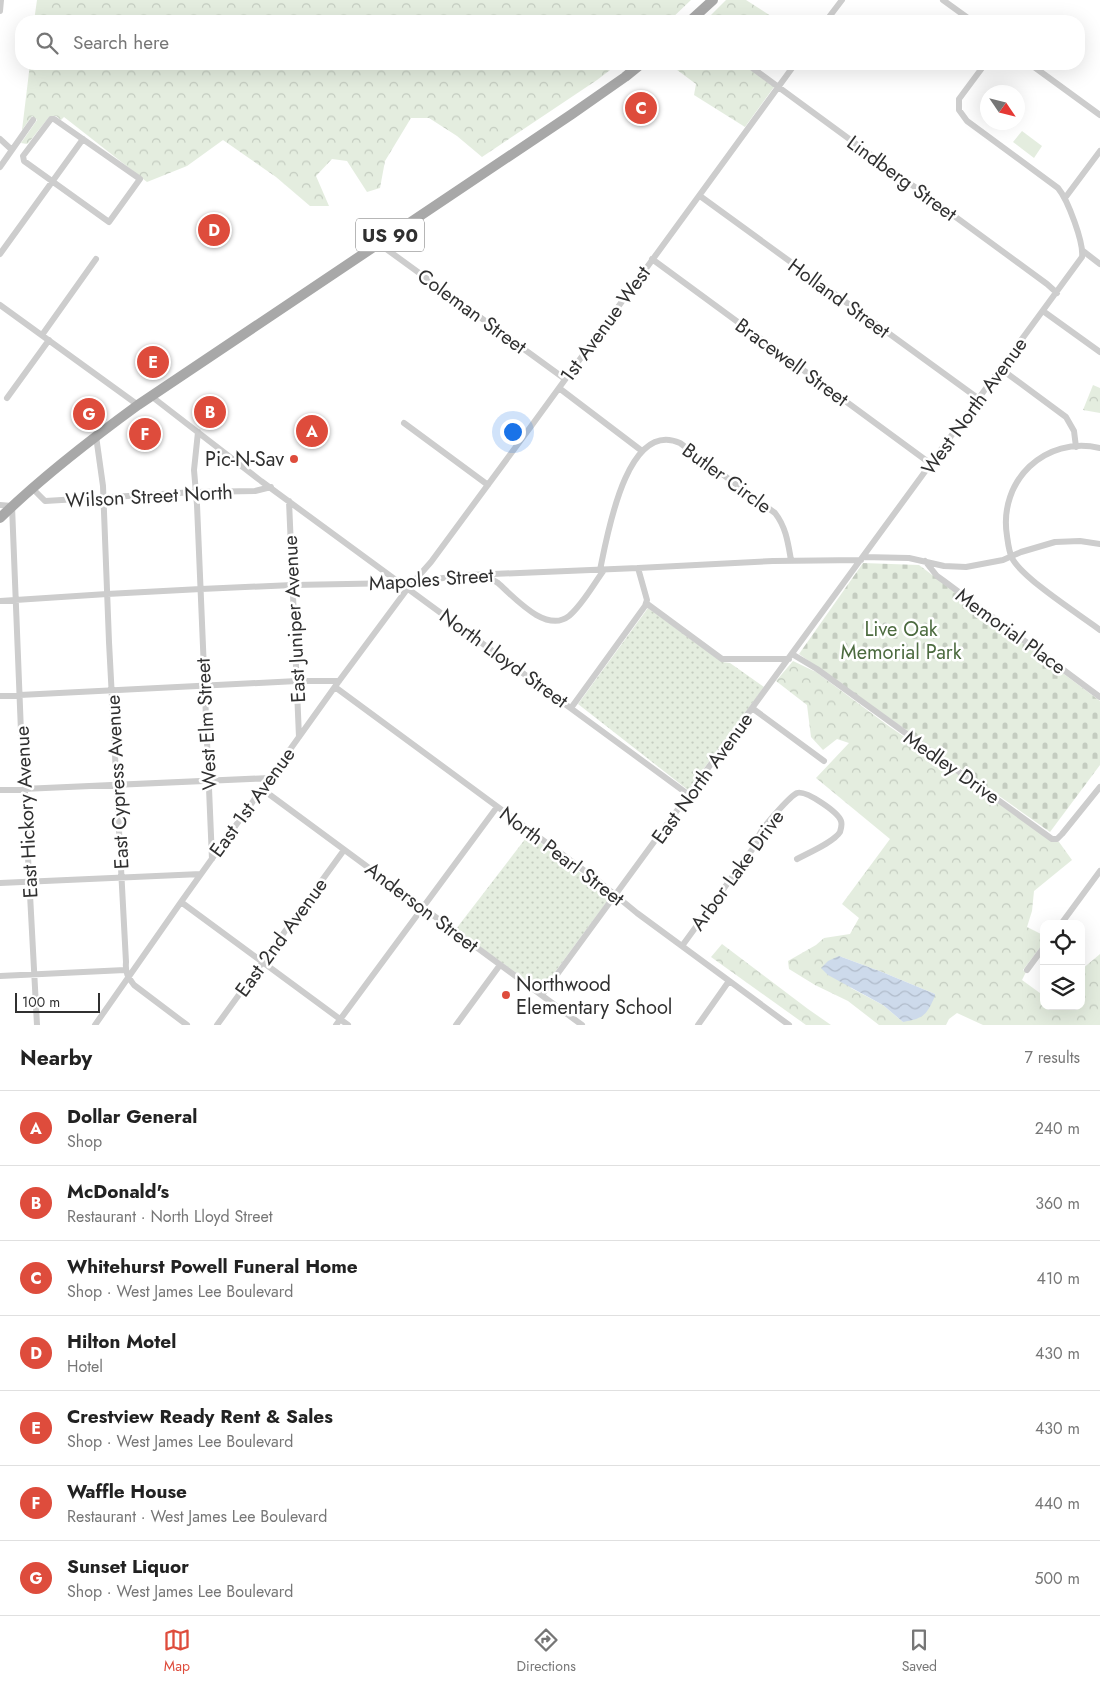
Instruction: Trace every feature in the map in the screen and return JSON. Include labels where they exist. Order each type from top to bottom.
[{"type":"main road","points":[[697,15],[713,0]]},
{"type":"main road","name":"US 90","points":[[0,518],[32,488],[138,405],[572,114],[634,70]]},
{"type":"street","points":[[0,12],[1,0]]},
{"type":"street","points":[[831,15],[842,0]]},
{"type":"street","points":[[943,0],[964,15]]},
{"type":"street","name":"Lindberg Street","points":[[755,70],[1057,293]]},
{"type":"street","name":"1st Avenue West","points":[[413,582],[431,562],[488,485],[791,70]]},
{"type":"street","points":[[981,70],[959,99],[960,113],[967,121],[1058,188],[1065,198],[1082,251],[1100,264]]},
{"type":"street","points":[[1038,70],[1100,115]]},
{"type":"street","points":[[54,118],[83,139],[140,179],[109,222],[24,161],[23,156],[54,118]]},
{"type":"street","points":[[0,167],[33,120]]},
{"type":"street","points":[[0,139],[12,150]]},
{"type":"street","points":[[0,254],[83,139]]},
{"type":"street","points":[[1065,198],[1100,151]]},
{"type":"street","name":"Holland Street","points":[[700,196],[979,399]]},
{"type":"street","name":"Coleman Street","points":[[378,243],[565,379]]},
{"type":"street","name":"West North Avenue","points":[[862,559],[1077,266],[1082,258],[1082,251]]},
{"type":"street","points":[[43,334],[96,259]]},
{"type":"street","name":"Bracewell Street","points":[[652,259],[931,464]]},
{"type":"street","points":[[0,305],[43,334],[138,405]]},
{"type":"street","points":[[1043,311],[1100,352]]},
{"type":"street","points":[[7,398],[49,340]]},
{"type":"street","points":[[1001,369],[1066,418],[1074,431],[1076,446]]},
{"type":"street","points":[[482,575],[498,584],[538,616],[557,621],[563,620],[574,611],[602,570],[608,532],[617,500],[625,479],[642,451],[559,388]]},
{"type":"street","name":"North Lloyd Street","points":[[151,396],[289,501],[689,794]]},
{"type":"street","points":[[404,423],[488,485]]},
{"type":"street","name":"West Elm Street","points":[[198,432],[194,470],[212,859]]},
{"type":"street","name":"East Cypress Avenue","points":[[96,436],[104,486],[107,594],[125,970]]},
{"type":"street","name":"Butler Circle","points":[[642,451],[656,440],[672,439],[745,490],[775,513],[781,520],[786,532],[790,560]]},
{"type":"street","points":[[1100,448],[1076,446],[1056,450],[1042,457],[1023,472],[1007,503],[1006,517],[1011,556],[1020,569],[1100,630]]},
{"type":"street","name":"Wilson Street North","points":[[32,488],[45,501],[195,492],[255,491],[271,487]]},
{"type":"street","name":"East Juniper Avenue","points":[[289,501],[299,738]]},
{"type":"street","points":[[0,505],[12,506]]},
{"type":"street","name":"East Hickory Avenue","points":[[12,506],[37,1025]]},
{"type":"street","name":"Mapoles Street","points":[[0,601],[201,589],[401,583],[482,575],[790,560],[910,558],[944,566],[966,568],[998,562],[1021,552],[1055,542],[1080,541],[1100,544]]},
{"type":"street","name":"East North Avenue","points":[[542,996],[862,559]]},
{"type":"street","name":"Memorial Place","points":[[925,561],[944,582],[1100,697]]},
{"type":"street","points":[[571,708],[632,626],[646,603],[647,600],[638,568]]},
{"type":"street","name":"East 1st Avenue","points":[[95,1025],[337,684],[413,582]]},
{"type":"street","points":[[646,603],[722,659],[790,656]]},
{"type":"street","name":"Medley Drive","points":[[790,656],[817,669],[1052,839],[1057,839],[1062,834],[1100,787]]},
{"type":"street","points":[[0,696],[297,681],[337,684]]},
{"type":"street","name":"North Pearl Street","points":[[337,684],[615,895],[637,914],[789,1025]]},
{"type":"street","points":[[752,708],[824,761]]},
{"type":"street","points":[[0,790],[270,778]]},
{"type":"street","name":"Anderson Street","points":[[262,789],[582,1025]]},
{"type":"street","name":"Arbor Lake Drive","points":[[682,946],[756,844],[761,831],[794,796],[803,792],[837,815],[841,819],[842,825],[841,831],[832,840],[797,859]]},
{"type":"street","points":[[338,1022],[497,807]]},
{"type":"street","name":"East 2nd Avenue","points":[[217,1025],[344,850]]},
{"type":"street","points":[[1064,920],[1100,871]]},
{"type":"street","points":[[0,883],[201,874]]},
{"type":"street","points":[[181,902],[263,962],[338,1022],[348,1025]]},
{"type":"street","points":[[1028,970],[1040,953]]},
{"type":"street","points":[[456,1025],[500,965]]},
{"type":"street","points":[[0,976],[125,970],[134,985],[187,1025]]},
{"type":"street","points":[[698,1025],[730,981]]},
{"type":"green space","points":[[37,0],[691,0],[675,15],[35,15]]},
{"type":"green space","points":[[726,0],[746,0],[769,15],[711,15]]},
{"type":"green space","points":[[29,70],[610,70],[482,157],[457,136],[429,118],[411,118],[385,161],[380,188],[367,192],[347,161],[332,159],[316,176],[329,206],[310,206],[276,177],[223,140],[187,166],[147,182],[64,117],[61,120],[56,116],[49,117],[27,144],[21,143],[37,120],[32,116],[22,130]]},
{"type":"green space","points":[[677,70],[750,70],[774,87],[745,127],[694,95],[696,84]]},
{"type":"green space","points":[[1022,131],[1042,146],[1034,158],[1013,142]]},
{"type":"green space","points":[[1093,385],[1100,388],[1100,413],[1083,410]]},
{"type":"green space","name":"Live Oak Memorial Park","points":[[863,563],[919,565],[1100,701],[1100,765],[1050,832],[799,654]]},
{"type":"green space","points":[[648,608],[722,662],[730,663],[764,687],[688,790],[578,704]]},
{"type":"green space","points":[[793,661],[816,672],[890,727],[1059,842],[1072,860],[1034,891],[1032,911],[1027,927],[1040,934],[1040,948],[1023,970],[1026,972],[1022,980],[1040,993],[1040,1010],[1085,1010],[1085,967],[1100,954],[1100,1025],[983,1025],[957,1013],[949,1019],[946,1025],[879,1025],[848,1001],[815,985],[789,969],[788,961],[816,945],[824,938],[850,934],[859,918],[842,904],[890,839],[816,778],[849,743],[837,739],[823,750],[811,737],[807,705],[776,681]],"holes":[[[839,956],[935,994],[903,1022],[883,1005],[851,988]]]},
{"type":"green space","points":[[529,834],[611,896],[541,991],[456,929]]},
{"type":"green space","points":[[722,944],[831,1025],[806,1025],[711,957]]},
{"type":"water","points":[[839,956],[935,994],[935,996],[924,1015],[903,1022],[883,1005],[828,975],[821,968],[828,961]]},
{"type":"place","name":"Whitehurst Powell Funeral Home","points":[[641,108]]},
{"type":"place","name":"Hilton Motel","points":[[214,230]]},
{"type":"place","name":"Crestview Ready Rent & Sales","points":[[153,362]]},
{"type":"place","name":"McDonald's","points":[[210,412]]},
{"type":"place","name":"Sunset Liquor","points":[[89,414]]},
{"type":"place","name":"Dollar General","points":[[312,431]]},
{"type":"place","name":"Waffle House","points":[[145,434]]},
{"type":"place","name":"Pic-N-Sav","points":[[294,459]]},
{"type":"place","name":"Northwood Elementary School","points":[[506,995]]}]
